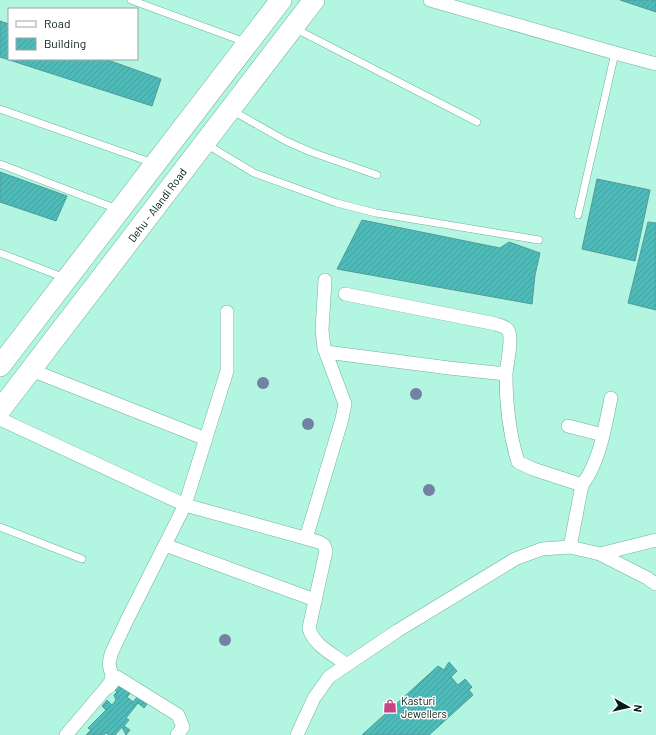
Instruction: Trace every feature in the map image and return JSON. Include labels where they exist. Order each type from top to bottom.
[{"type":"main road","points":[[2,360],[281,0]]},
{"type":"main road","name":"Dehu - Alandi Road","points":[[0,410],[314,0]]},
{"type":"street","points":[[430,0],[615,54],[656,64]]},
{"type":"street","points":[[306,538],[345,404],[326,352],[322,330],[325,280]]},
{"type":"street","points":[[345,294],[496,324],[506,328],[509,331],[510,339],[506,374],[506,401],[513,446],[518,462],[532,469],[582,485]]},
{"type":"street","points":[[66,735],[111,681],[112,676],[109,664],[111,654],[126,620],[185,505],[227,371],[227,312]]},
{"type":"street","points":[[326,352],[506,374]]},
{"type":"street","points":[[31,370],[206,439]]},
{"type":"street","points":[[570,547],[582,485],[590,475],[603,435],[612,398]]},
{"type":"street","points":[[0,418],[185,505],[306,538],[324,545],[326,551],[309,628],[315,640],[347,665]]},
{"type":"street","points":[[568,426],[603,435]]},
{"type":"street","points":[[600,554],[656,540]]},
{"type":"street","points":[[165,545],[315,600]]},
{"type":"street","points":[[297,735],[314,698],[329,677],[397,631],[515,559],[542,549],[570,547],[600,554],[656,584]]},
{"type":"street","points":[[73,735],[83,724],[117,677],[178,715],[182,727],[177,735]]},
{"type":"lane","points":[[131,0],[248,43]]},
{"type":"lane","points":[[293,28],[477,122]]},
{"type":"lane","points":[[578,215],[615,54]]},
{"type":"lane","points":[[0,109],[155,163]]},
{"type":"lane","points":[[230,109],[286,141],[311,152],[377,175]]},
{"type":"lane","points":[[204,143],[254,172],[337,203],[376,213],[539,240]]},
{"type":"lane","points":[[0,164],[119,210]]},
{"type":"lane","points":[[0,253],[66,279]]},
{"type":"lane","points":[[0,527],[82,559]]},
{"type":"building","points":[[620,0],[656,0],[656,12]]},
{"type":"building","points":[[0,21],[8,24],[8,60],[0,57]]},
{"type":"building","points":[[9,60],[108,60],[161,79],[152,106]]},
{"type":"building","points":[[0,172],[67,196],[56,221],[0,202]]},
{"type":"building","points":[[597,179],[650,190],[635,261],[582,249]]},
{"type":"building","points":[[362,220],[500,248],[509,242],[540,253],[535,275],[532,304],[337,269]]},
{"type":"building","points":[[648,222],[656,223],[656,310],[628,303]]},
{"type":"building","points":[[449,662],[457,671],[451,677],[458,685],[465,679],[472,687],[469,690],[473,695],[429,735],[362,735],[438,666],[444,670]]},
{"type":"building","points":[[119,680],[132,691],[127,697],[133,702],[138,696],[147,704],[144,708],[138,703],[126,718],[129,720],[124,726],[130,730],[126,735],[122,727],[115,735],[109,735],[106,733],[104,735],[86,735],[91,730],[88,728],[106,710],[102,706],[107,700],[112,705],[116,700],[114,695],[117,692],[113,688]]},
{"type":"place","name":"Kasturi Jewellers","points":[[390,706]]}]
